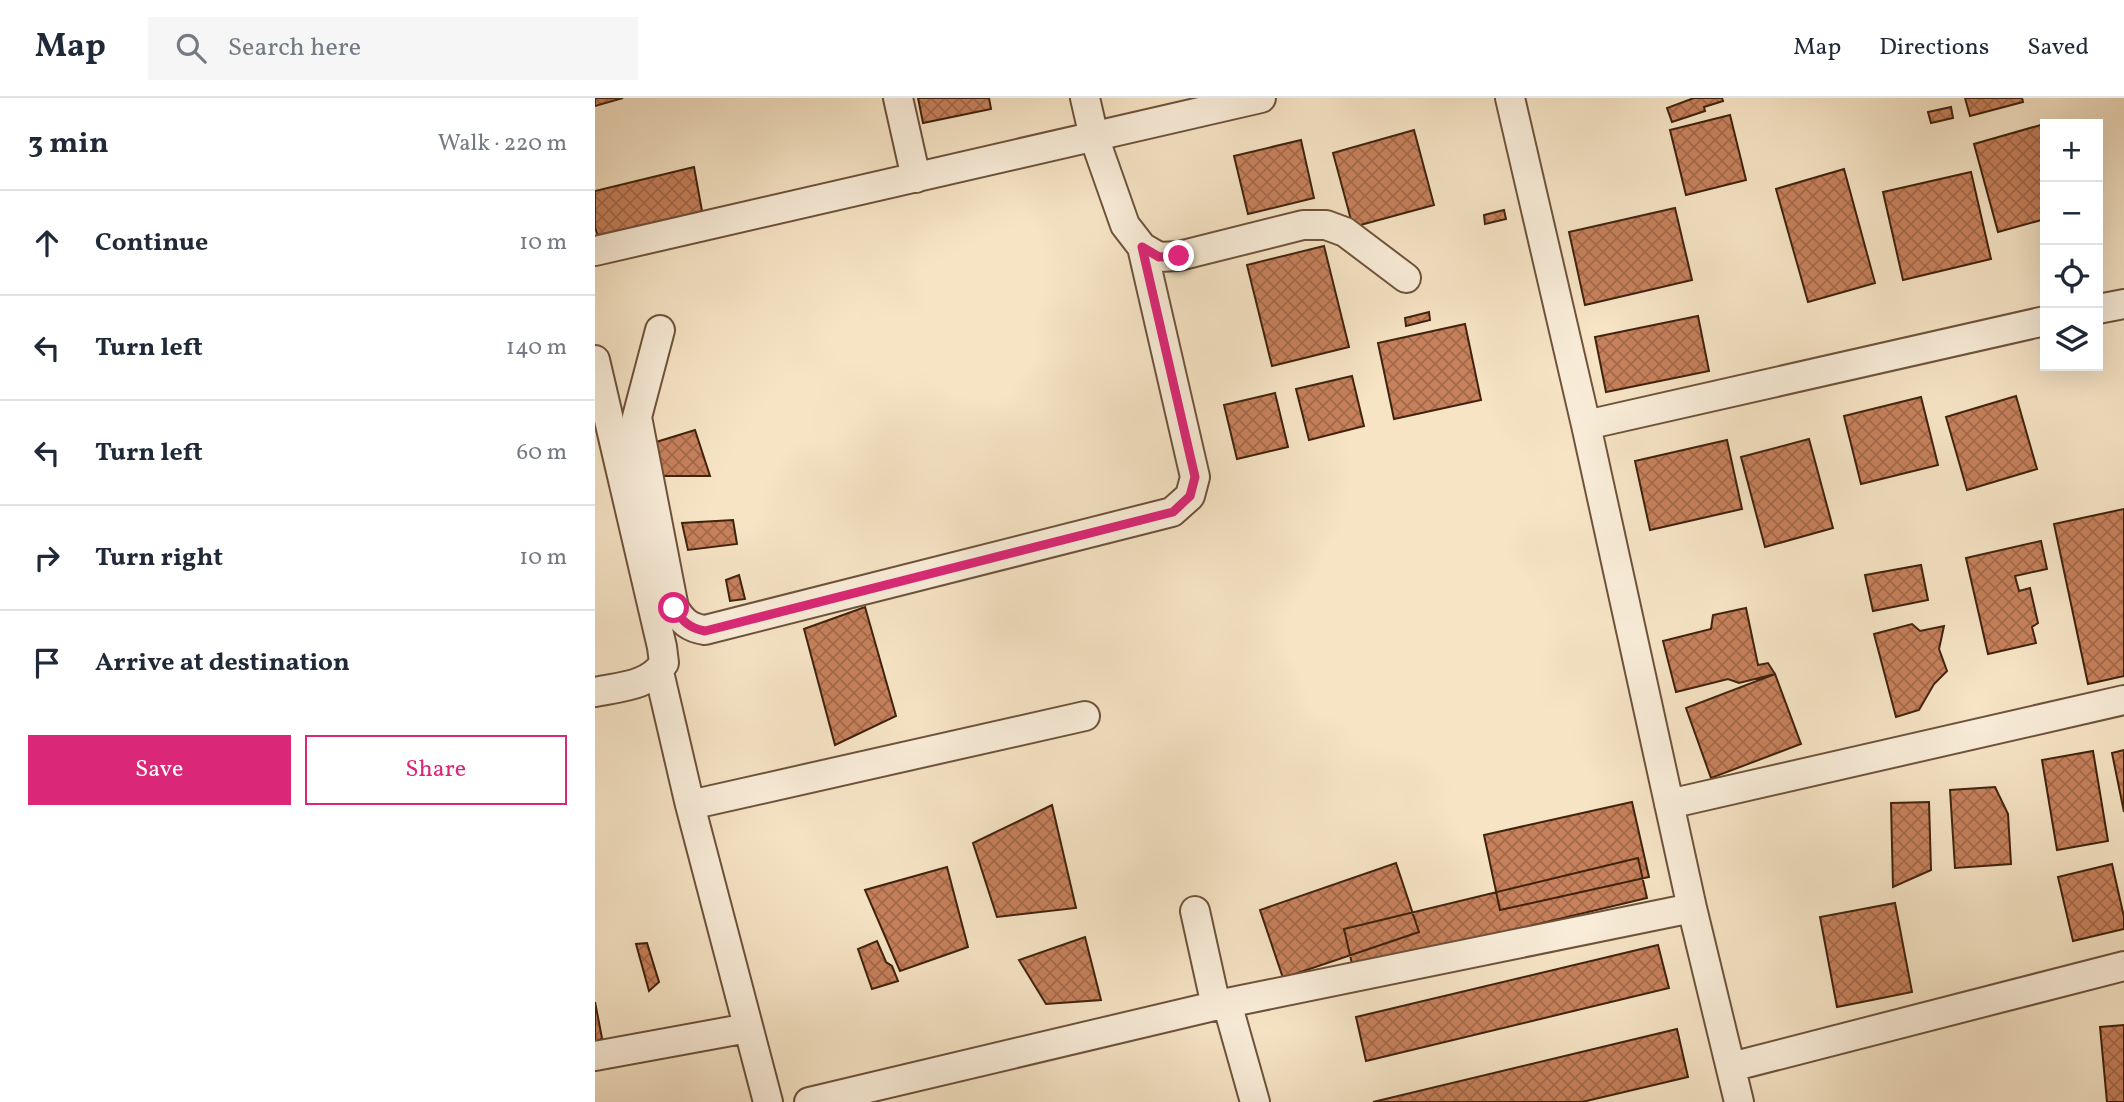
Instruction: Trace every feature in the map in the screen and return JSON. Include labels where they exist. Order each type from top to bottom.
[{"type":"street","points":[[898,98],[916,178]]},
{"type":"street","points":[[1085,98],[1094,136],[1125,225],[1142,247],[1159,257],[1179,256],[1303,225],[1326,225],[1345,232],[1406,278]]},
{"type":"street","points":[[595,251],[1261,98]]},
{"type":"street","points":[[1510,98],[1692,908],[1739,1102]]},
{"type":"street","points":[[660,330],[637,417],[674,608],[681,621],[705,631],[1173,512],[1190,496],[1195,477],[1142,247]]},
{"type":"street","points":[[2103,308],[2124,304]]},
{"type":"street","points":[[1585,425],[2040,322]]},
{"type":"street","points":[[595,360],[664,663],[659,672],[642,682],[595,692]]},
{"type":"street","points":[[659,672],[690,805],[768,1102]]},
{"type":"street","points":[[1669,804],[2124,699]]},
{"type":"street","points":[[690,805],[1085,716]]},
{"type":"street","points":[[809,1102],[1221,1005],[1692,908]]},
{"type":"street","points":[[1195,911],[1221,1005],[1255,1102]]},
{"type":"street","points":[[1731,1067],[2124,966]]},
{"type":"street","points":[[595,1056],[748,1028]]},
{"type":"building","points":[[595,98],[623,98],[595,106]]},
{"type":"building","points":[[918,98],[989,98],[991,109],[923,123]]},
{"type":"building","points":[[1694,98],[1722,98],[1723,101],[1704,107],[1705,111],[1672,122],[1667,108]]},
{"type":"building","points":[[1965,98],[2022,98],[2023,102],[1970,116]]},
{"type":"building","points":[[1951,107],[1953,118],[1931,123],[1928,112]]},
{"type":"building","points":[[1730,115],[1746,180],[1686,195],[1670,130]]},
{"type":"building","points":[[2040,125],[2040,220],[1998,232],[1974,144]]},
{"type":"building","points":[[1414,130],[1434,205],[1353,227],[1333,153]]},
{"type":"building","points":[[1301,140],[1314,198],[1248,214],[1234,156]]},
{"type":"building","points":[[694,167],[702,211],[599,240],[595,227],[595,191]]},
{"type":"building","points":[[1844,169],[1875,283],[1808,302],[1776,189]]},
{"type":"building","points":[[1971,172],[1991,259],[1903,280],[1883,192]]},
{"type":"building","points":[[1675,208],[1692,280],[1585,305],[1569,232]]},
{"type":"building","points":[[1504,210],[1506,219],[1485,224],[1484,215]]},
{"type":"building","points":[[1324,246],[1349,347],[1272,366],[1247,265]]},
{"type":"building","points":[[1429,312],[1430,320],[1406,326],[1405,318]]},
{"type":"building","points":[[1698,316],[1709,371],[1606,392],[1595,337]]},
{"type":"building","points":[[1465,324],[1481,400],[1394,419],[1378,343]]},
{"type":"building","points":[[1352,376],[1364,426],[1309,440],[1296,389]]},
{"type":"building","points":[[1275,393],[1288,447],[1237,459],[1224,405]]},
{"type":"building","points":[[2016,396],[2037,469],[1967,490],[1946,417]]},
{"type":"building","points":[[1921,397],[1938,465],[1861,484],[1844,416]]},
{"type":"building","points":[[695,430],[710,476],[662,476],[653,443]]},
{"type":"building","points":[[1809,439],[1833,528],[1765,547],[1741,457]]},
{"type":"building","points":[[1727,440],[1742,509],[1650,530],[1635,461]]},
{"type":"building","points":[[2124,509],[2124,676],[2088,684],[2054,524]]},
{"type":"building","points":[[733,520],[737,544],[688,550],[682,523]]},
{"type":"building","points":[[2041,541],[2047,569],[2015,576],[2019,591],[2030,588],[2038,623],[2032,627],[2036,643],[1988,654],[1966,558]]},
{"type":"building","points":[[1921,565],[1928,600],[1873,611],[1865,575]]},
{"type":"building","points":[[739,575],[745,599],[730,601],[726,580]]},
{"type":"building","points":[[865,607],[896,716],[835,745],[804,629]]},
{"type":"building","points":[[1746,608],[1758,665],[1768,663],[1775,674],[1739,683],[1728,679],[1676,692],[1663,641],[1711,629],[1713,615]]},
{"type":"building","points":[[1912,624],[1920,631],[1944,626],[1939,649],[1947,671],[1934,684],[1919,710],[1896,717],[1874,634]]},
{"type":"building","points":[[1775,674],[1801,744],[1711,778],[1686,708]]},
{"type":"building","points":[[2124,750],[2124,812],[2112,753]]},
{"type":"building","points":[[2093,751],[2108,841],[2057,850],[2042,760]]},
{"type":"building","points":[[1995,787],[2008,814],[2011,864],[1955,868],[1950,790]]},
{"type":"building","points":[[1632,802],[1649,877],[1500,910],[1484,835]]},
{"type":"building","points":[[1929,802],[1931,870],[1893,887],[1891,803]]},
{"type":"building","points":[[1052,805],[1076,908],[997,917],[973,843]]},
{"type":"building","points":[[1638,858],[1647,898],[1353,968],[1344,929]]},
{"type":"building","points":[[1396,863],[1419,932],[1283,978],[1260,910]]},
{"type":"building","points":[[2112,864],[2124,917],[2124,929],[2073,941],[2058,877]]},
{"type":"building","points":[[947,867],[968,947],[900,971],[865,890]]},
{"type":"building","points":[[1895,903],[1912,992],[1837,1007],[1820,917]]},
{"type":"building","points":[[1085,937],[1101,1000],[1046,1004],[1019,960]]},
{"type":"building","points":[[877,941],[898,981],[872,989],[858,949]]},
{"type":"building","points":[[647,943],[659,982],[649,991],[636,944]]},
{"type":"building","points":[[1658,945],[1669,988],[1366,1061],[1356,1017]]},
{"type":"building","points":[[595,1002],[602,1038],[595,1044]]},
{"type":"building","points":[[2124,1025],[2124,1102],[2107,1102],[2100,1027]]},
{"type":"building","points":[[1677,1029],[1688,1077],[1582,1102],[1373,1102]]},
{"type":"route","points":[[674,608],[681,621],[705,631],[1173,512],[1190,496],[1195,477],[1142,247],[1159,257],[1179,256]]}]
